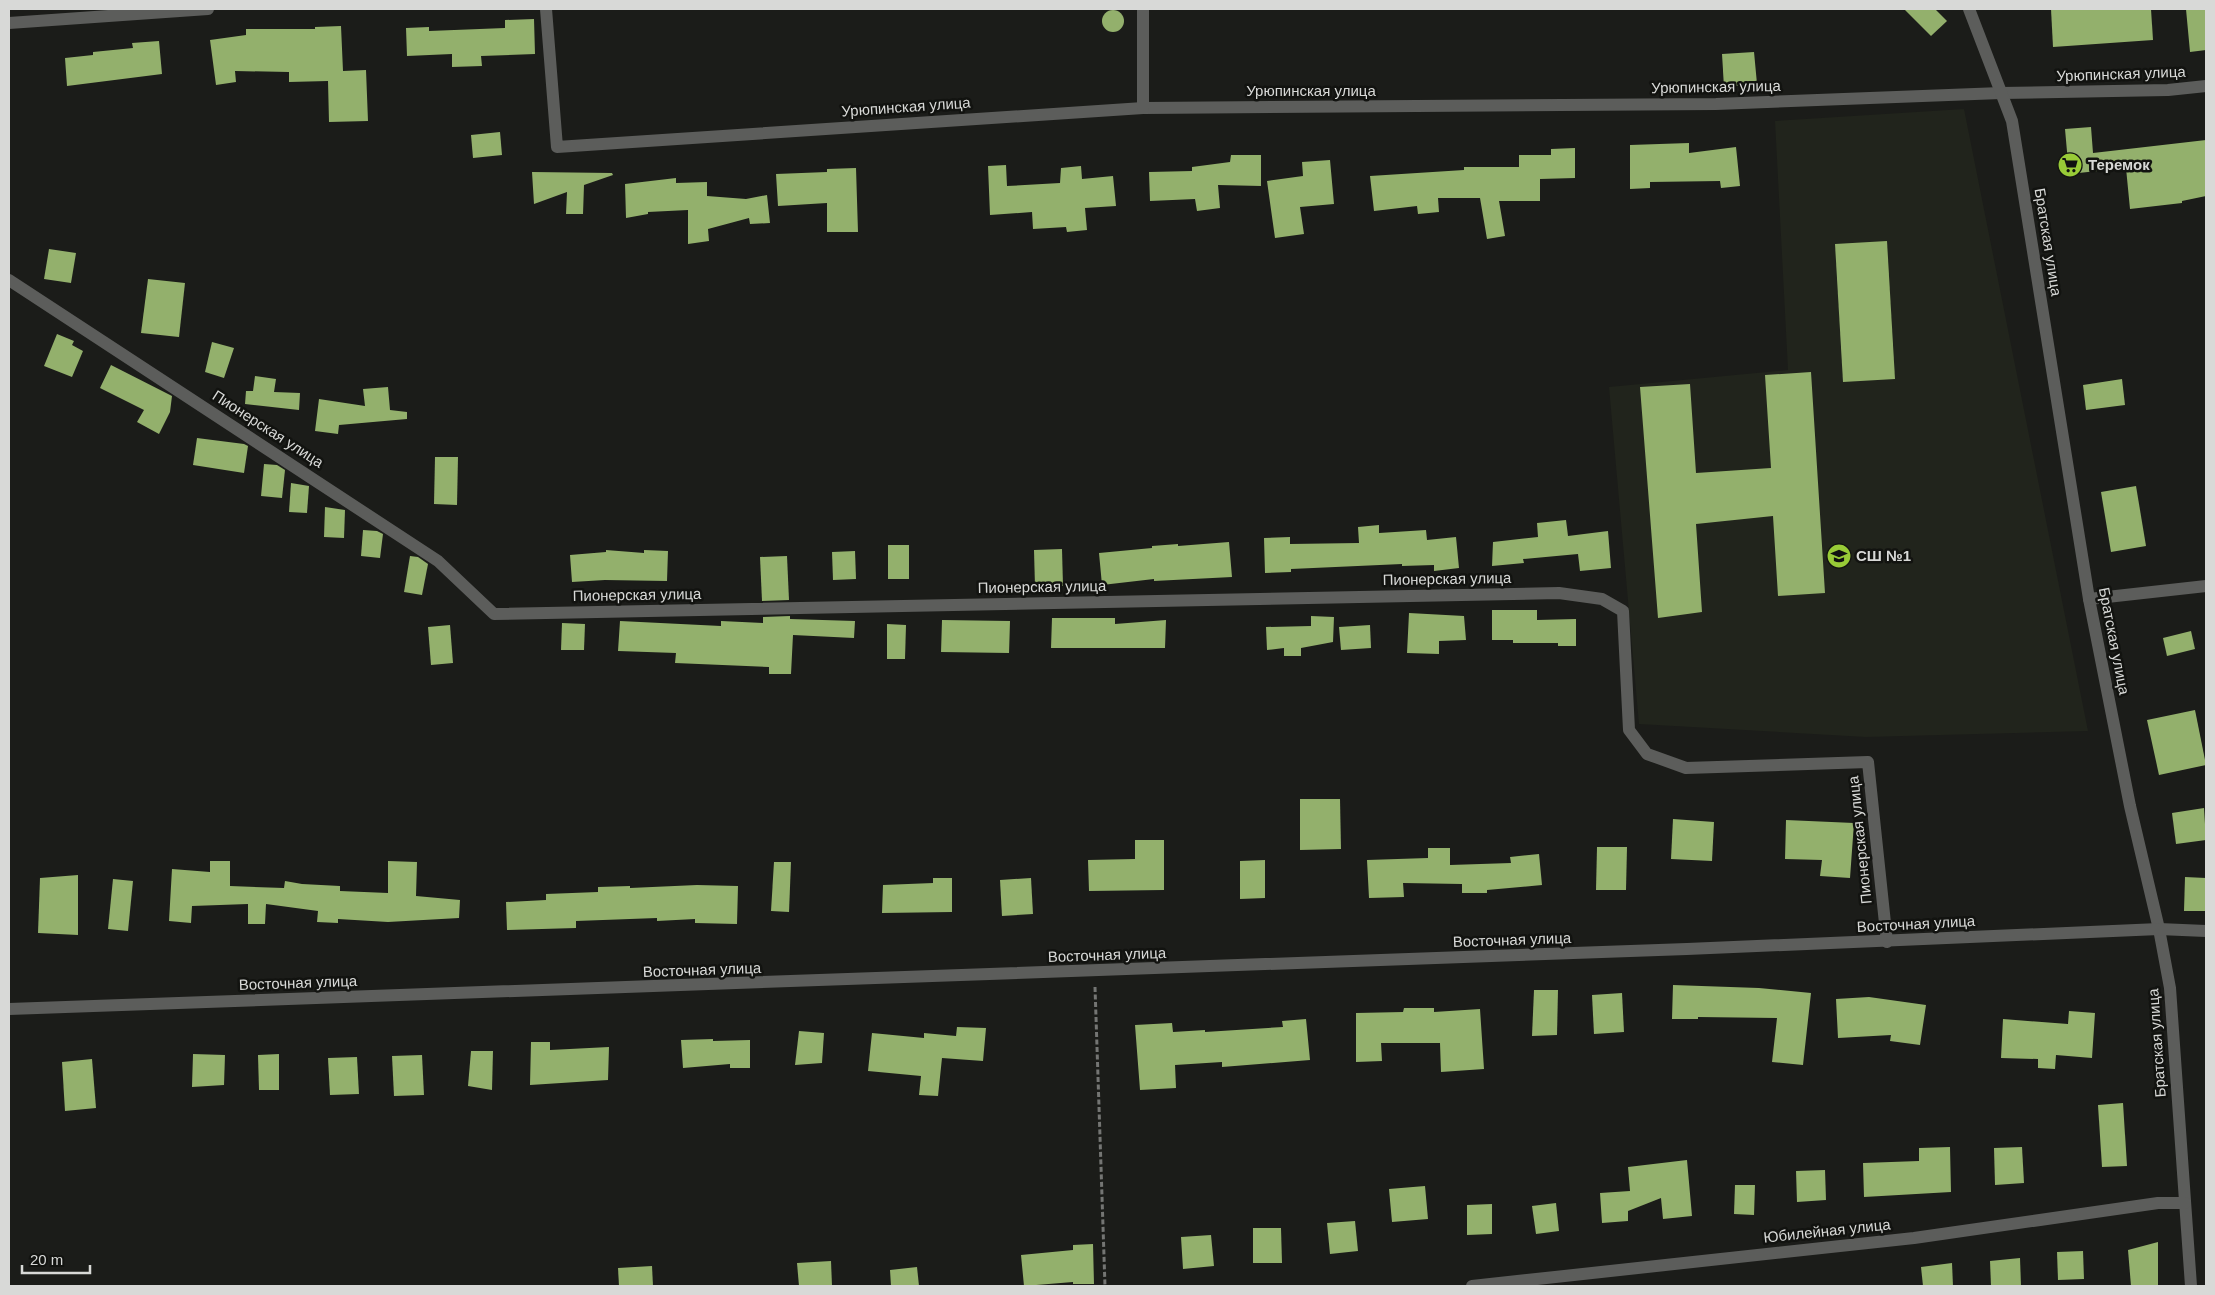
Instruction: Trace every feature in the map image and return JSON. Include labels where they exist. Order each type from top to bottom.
[{"type":"street","points":[[9,23],[208,9]]},
{"type":"street","name":"Урюпинская улица","points":[[546,9],[557,147],[1143,108],[1716,104],[2001,93],[2168,90],[2206,86]]},
{"type":"street","points":[[1142,9],[1143,108]]},
{"type":"street","name":"Братская улица","points":[[1969,9],[2012,121],[2089,599],[2130,806],[2159,928],[2170,988],[2191,1286]]},
{"type":"street","name":"Пионерская улица","points":[[9,280],[438,561],[494,614],[1559,593],[1602,599],[1623,611],[1629,730],[1647,754],[1686,768],[1868,762],[1887,942]]},
{"type":"street","points":[[2089,599],[2206,586]]},
{"type":"street","name":"Восточная улица","points":[[9,1009],[1094,972],[1887,942],[2159,928],[2206,931]]},
{"type":"street","name":"Юбилейная улица","points":[[1472,1286],[1914,1238],[2158,1203],[2185,1202]]},
{"type":"path","points":[[1094,972],[1105,1286]]},
{"type":"shaded area","name":"СШ №1","points":[[1964,109],[2088,731],[1866,737],[1639,724],[1609,387],[1788,370],[1775,121]]},
{"type":"building","points":[[1904,9],[1935,9],[1947,21],[1931,36]]},
{"type":"building","points":[[2051,9],[2151,9],[2153,40],[2053,47]]},
{"type":"building","points":[[2186,9],[2206,9],[2206,50],[2190,52]]},
{"type":"building","points":[[1113,10],[1121,13],[1124,21],[1121,29],[1113,32],[1105,29],[1102,21],[1105,13]]},
{"type":"building","points":[[534,19],[535,54],[481,56],[482,66],[452,67],[452,54],[407,56],[406,28],[429,27],[429,31],[505,28],[505,20]]},
{"type":"building","points":[[341,26],[343,71],[366,70],[368,121],[329,122],[328,81],[289,82],[289,72],[235,71],[236,82],[216,85],[210,40],[246,35],[246,29],[315,29],[315,27]]},
{"type":"building","points":[[159,41],[162,74],[67,86],[65,58],[93,55],[93,52],[133,48],[132,43]]},
{"type":"building","points":[[1754,52],[1757,84],[1724,87],[1722,54]]},
{"type":"building","points":[[2091,127],[2093,153],[2206,140],[2206,196],[2182,201],[2182,203],[2130,209],[2126,168],[2069,174],[2065,129]]},
{"type":"building","points":[[500,132],[502,155],[473,158],[471,135]]},
{"type":"building","points":[[1689,143],[1689,153],[1736,147],[1740,186],[1721,188],[1720,181],[1650,182],[1650,188],[1630,189],[1630,145]]},
{"type":"building","points":[[1575,148],[1575,178],[1540,179],[1540,201],[1499,201],[1505,236],[1487,239],[1480,198],[1438,198],[1439,212],[1418,214],[1417,206],[1374,211],[1370,176],[1464,170],[1464,167],[1519,167],[1519,155],[1551,155],[1551,149]]},
{"type":"building","points":[[1231,155],[1261,155],[1261,186],[1218,185],[1220,208],[1197,211],[1195,199],[1150,201],[1149,172],[1192,171],[1192,167],[1230,162]]},
{"type":"building","points":[[1330,160],[1334,204],[1300,207],[1304,234],[1275,238],[1267,181],[1303,176],[1302,162]]},
{"type":"building","points":[[1006,165],[1007,186],[1060,183],[1061,168],[1081,166],[1082,179],[1113,176],[1116,206],[1085,208],[1087,230],[1067,232],[1066,227],[1033,229],[1032,212],[990,215],[988,166]]},
{"type":"building","points":[[856,168],[858,232],[827,232],[827,203],[778,206],[776,174],[827,172],[827,169]]},
{"type":"building","points":[[532,172],[612,173],[613,175],[584,185],[583,214],[566,214],[567,192],[534,204]]},
{"type":"building","points":[[676,178],[676,183],[707,182],[707,196],[746,199],[767,195],[770,223],[750,224],[749,218],[708,229],[709,241],[688,244],[688,210],[648,212],[648,214],[626,218],[625,184]]},
{"type":"building","points":[[1887,241],[1895,379],[1843,382],[1835,244]]},
{"type":"building","points":[[49,249],[76,253],[71,283],[44,279]]},
{"type":"building","points":[[148,279],[185,283],[179,337],[141,333]]},
{"type":"building","points":[[57,334],[74,341],[72,345],[83,351],[72,377],[44,366]]},
{"type":"building","points":[[212,342],[234,348],[224,378],[205,372]]},
{"type":"building","points":[[111,365],[172,396],[170,412],[159,434],[137,422],[144,410],[100,388]]},
{"type":"building","points":[[1811,372],[1825,593],[1778,596],[1773,516],[1696,524],[1702,612],[1658,618],[1640,387],[1690,384],[1696,473],[1771,468],[1765,375]]},
{"type":"building","points":[[255,376],[276,379],[274,392],[300,393],[299,410],[245,404],[246,391],[253,391]]},
{"type":"building","points":[[2122,379],[2125,405],[2086,410],[2083,385]]},
{"type":"building","points":[[388,387],[390,410],[407,412],[407,419],[339,425],[338,434],[315,431],[319,399],[365,406],[363,389]]},
{"type":"building","points":[[197,438],[248,446],[244,473],[193,465]]},
{"type":"building","points":[[435,457],[458,457],[457,505],[434,504]]},
{"type":"building","points":[[264,464],[277,465],[285,470],[282,498],[261,496]]},
{"type":"building","points":[[291,483],[309,486],[307,513],[289,512]]},
{"type":"building","points":[[2136,486],[2146,546],[2111,552],[2101,492]]},
{"type":"building","points":[[325,507],[345,510],[344,538],[324,537]]},
{"type":"building","points":[[1566,520],[1568,536],[1608,531],[1611,568],[1580,571],[1578,554],[1523,559],[1524,563],[1492,566],[1493,542],[1538,537],[1537,523]]},
{"type":"building","points":[[1379,525],[1379,533],[1426,530],[1427,540],[1456,537],[1459,568],[1434,571],[1434,565],[1402,566],[1402,564],[1291,569],[1291,572],[1265,573],[1264,538],[1290,537],[1290,544],[1359,543],[1358,527]]},
{"type":"building","points":[[363,530],[377,531],[383,534],[380,558],[361,556]]},
{"type":"building","points":[[1229,542],[1232,577],[1154,581],[1154,579],[1102,585],[1099,553],[1152,548],[1152,546]]},
{"type":"building","points":[[888,545],[909,545],[909,579],[888,579]]},
{"type":"building","points":[[1062,549],[1063,586],[1035,587],[1034,550]]},
{"type":"building","points":[[606,550],[644,553],[644,550],[668,551],[667,581],[605,580],[572,582],[570,555],[606,552]]},
{"type":"building","points":[[855,551],[856,579],[833,580],[832,552]]},
{"type":"building","points":[[410,556],[418,557],[428,564],[422,595],[404,592]]},
{"type":"building","points":[[787,556],[789,600],[762,601],[760,557]]},
{"type":"building","points":[[1492,610],[1537,610],[1537,620],[1576,619],[1576,646],[1558,646],[1558,643],[1513,643],[1513,640],[1492,640]]},
{"type":"building","points":[[1409,613],[1464,616],[1466,640],[1439,641],[1439,654],[1407,653]]},
{"type":"building","points":[[790,616],[790,619],[855,621],[854,638],[793,635],[791,674],[769,674],[769,667],[675,663],[676,653],[618,651],[620,621],[721,626],[721,621],[763,623],[763,617]]},
{"type":"building","points":[[1311,616],[1334,617],[1333,642],[1301,648],[1301,656],[1284,656],[1284,648],[1267,650],[1266,627],[1311,626]]},
{"type":"building","points":[[1052,618],[1115,618],[1115,624],[1166,620],[1165,648],[1051,648]]},
{"type":"building","points":[[942,620],[1010,621],[1009,653],[941,652]]},
{"type":"building","points":[[562,623],[585,624],[584,650],[561,650]]},
{"type":"building","points":[[887,624],[906,625],[905,659],[887,659]]},
{"type":"building","points":[[450,625],[453,663],[431,665],[428,627]]},
{"type":"building","points":[[1370,625],[1371,648],[1341,650],[1339,627]]},
{"type":"building","points":[[2191,631],[2195,649],[2167,656],[2163,638]]},
{"type":"building","points":[[2195,710],[2206,765],[2159,775],[2147,720]]},
{"type":"building","points":[[1300,799],[1340,799],[1341,849],[1300,850]]},
{"type":"building","points":[[2204,808],[2206,840],[2176,844],[2172,813]]},
{"type":"building","points":[[1673,819],[1714,822],[1712,861],[1671,859]]},
{"type":"building","points":[[1786,820],[1854,823],[1850,878],[1820,876],[1822,860],[1785,859]]},
{"type":"building","points":[[1135,840],[1164,840],[1164,890],[1089,891],[1088,860],[1135,859]]},
{"type":"building","points":[[1597,847],[1627,847],[1626,890],[1596,890]]},
{"type":"building","points":[[1428,848],[1450,848],[1450,865],[1511,863],[1510,857],[1539,854],[1542,885],[1487,890],[1487,893],[1462,893],[1462,884],[1403,883],[1404,897],[1369,898],[1367,860],[1428,858]]},
{"type":"building","points":[[1265,860],[1265,898],[1240,899],[1240,861]]},
{"type":"building","points":[[210,861],[230,861],[230,886],[284,888],[285,881],[340,886],[340,891],[388,893],[388,861],[417,862],[416,896],[460,900],[459,918],[388,922],[338,919],[338,923],[317,922],[318,911],[266,904],[265,924],[248,924],[248,904],[192,906],[191,923],[169,921],[172,869],[210,872]]},
{"type":"building","points":[[774,862],[791,862],[789,912],[771,911]]},
{"type":"building","points":[[78,875],[78,935],[38,933],[40,878]]},
{"type":"building","points":[[2185,877],[2206,878],[2206,911],[2184,911]]},
{"type":"building","points":[[933,878],[952,878],[952,912],[882,913],[883,885],[933,883]]},
{"type":"building","points":[[1031,878],[1033,914],[1002,916],[1000,880]]},
{"type":"building","points":[[113,879],[133,881],[128,931],[108,929]]},
{"type":"building","points":[[697,885],[738,886],[737,924],[695,923],[695,919],[657,921],[657,918],[576,921],[576,928],[507,930],[506,902],[546,900],[546,894],[598,892],[598,887],[630,886],[630,888]]},
{"type":"building","points":[[1673,985],[1759,988],[1811,993],[1803,1065],[1772,1062],[1777,1018],[1698,1017],[1698,1019],[1672,1019]]},
{"type":"building","points":[[1534,990],[1558,990],[1557,1035],[1532,1036]]},
{"type":"building","points":[[1622,993],[1624,1032],[1594,1034],[1592,995]]},
{"type":"building","points":[[1869,997],[1926,1005],[1920,1045],[1890,1041],[1891,1035],[1838,1038],[1836,999]]},
{"type":"building","points":[[1404,1008],[1434,1008],[1434,1012],[1480,1009],[1484,1069],[1441,1072],[1440,1043],[1381,1043],[1382,1061],[1356,1062],[1356,1013],[1403,1012]]},
{"type":"building","points":[[2069,1011],[2095,1013],[2092,1058],[2056,1055],[2055,1069],[2038,1068],[2038,1059],[2001,1058],[2003,1019],[2068,1024]]},
{"type":"building","points":[[1306,1019],[1310,1060],[1222,1067],[1222,1062],[1175,1065],[1176,1088],[1140,1090],[1135,1025],[1172,1023],[1173,1032],[1205,1030],[1205,1032],[1283,1027],[1282,1021]]},
{"type":"building","points":[[957,1027],[986,1028],[983,1061],[942,1058],[938,1096],[919,1095],[921,1076],[868,1071],[872,1033],[924,1038],[924,1033],[956,1036]]},
{"type":"building","points":[[799,1031],[824,1033],[822,1063],[795,1065]]},
{"type":"building","points":[[713,1039],[713,1041],[750,1040],[750,1068],[730,1068],[730,1064],[683,1068],[681,1040]]},
{"type":"building","points":[[531,1042],[550,1042],[550,1050],[609,1047],[608,1080],[530,1085]]},
{"type":"building","points":[[471,1051],[493,1051],[492,1090],[468,1086]]},
{"type":"building","points":[[193,1054],[225,1055],[224,1085],[192,1087]]},
{"type":"building","points":[[279,1054],[279,1090],[259,1090],[258,1055]]},
{"type":"building","points":[[422,1055],[424,1095],[394,1096],[392,1056]]},
{"type":"building","points":[[357,1057],[359,1094],[330,1095],[328,1058]]},
{"type":"building","points":[[92,1059],[96,1108],[65,1111],[62,1062]]},
{"type":"building","points":[[2123,1103],[2127,1166],[2102,1167],[2098,1105]]},
{"type":"building","points":[[1950,1147],[1951,1192],[1864,1197],[1863,1163],[1919,1161],[1919,1148]]},
{"type":"building","points":[[2022,1147],[2024,1183],[1995,1185],[1994,1148]]},
{"type":"building","points":[[1687,1160],[1692,1216],[1663,1219],[1661,1198],[1628,1211],[1628,1221],[1602,1223],[1600,1193],[1630,1191],[1628,1167]]},
{"type":"building","points":[[1825,1170],[1826,1200],[1797,1202],[1796,1171]]},
{"type":"building","points":[[1735,1185],[1755,1185],[1754,1215],[1734,1214]]},
{"type":"building","points":[[1425,1186],[1428,1219],[1392,1222],[1389,1189]]},
{"type":"building","points":[[1556,1203],[1559,1231],[1536,1234],[1532,1206]]},
{"type":"building","points":[[1492,1204],[1492,1234],[1467,1235],[1467,1205]]},
{"type":"building","points":[[1355,1221],[1358,1251],[1330,1254],[1327,1223]]},
{"type":"building","points":[[1253,1228],[1281,1228],[1282,1263],[1253,1263]]},
{"type":"building","points":[[1211,1235],[1214,1266],[1183,1269],[1181,1237]]},
{"type":"building","points":[[2158,1242],[2158,1285],[2131,1286],[2128,1250]]},
{"type":"building","points":[[1093,1244],[1094,1284],[1073,1284],[1073,1282],[1024,1286],[1021,1255],[1073,1250],[1073,1245]]},
{"type":"building","points":[[2083,1251],[2084,1279],[2058,1280],[2057,1252]]},
{"type":"building","points":[[2020,1258],[2021,1286],[1991,1286],[1990,1261]]},
{"type":"building","points":[[831,1261],[832,1286],[799,1286],[797,1263]]},
{"type":"building","points":[[1952,1263],[1953,1286],[1923,1286],[1921,1267]]},
{"type":"building","points":[[652,1266],[653,1286],[619,1286],[618,1268]]},
{"type":"building","points":[[917,1267],[919,1286],[891,1286],[890,1270]]},
{"type":"place","name":"Теремок","points":[[2070,165]]},
{"type":"place","name":"СШ №1","points":[[1839,556]]}]
